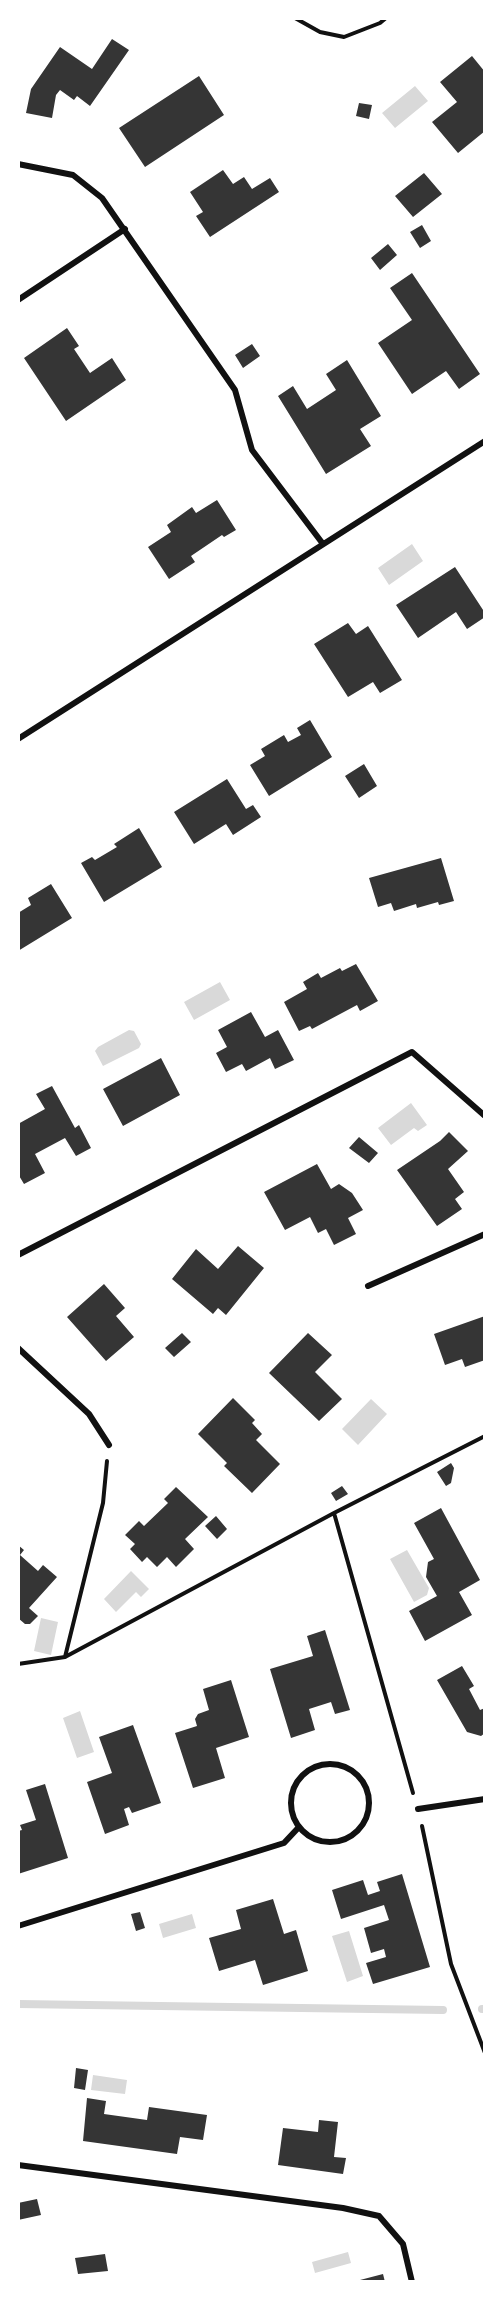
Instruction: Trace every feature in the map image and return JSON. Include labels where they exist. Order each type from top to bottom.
[{"type":"street","points":[[18,164],[73,175],[102,198],[235,390],[252,450],[323,544]]},
{"type":"street","points":[[18,300],[125,229]]},
{"type":"street","points":[[18,739],[485,441]]},
{"type":"street","points":[[18,1255],[412,1052],[485,1116]]},
{"type":"street","points":[[368,1286],[485,1234]]},
{"type":"street","points":[[18,1348],[89,1414],[108,1445]]},
{"type":"street","points":[[330,1763],[343,1765],[354,1771],[363,1781],[368,1793],[368,1813],[358,1830],[347,1839],[334,1842],[321,1841],[308,1836],[298,1827],[293,1816],[292,1791],[307,1771],[318,1765],[330,1763]]},
{"type":"street","points":[[418,1809],[485,1799]]},
{"type":"street","points":[[18,1926],[284,1843],[298,1827]]},
{"type":"street","points":[[18,2166],[343,2208],[379,2216],[403,2244],[412,2282]]},
{"type":"path","points":[[296,18],[320,32],[344,37],[386,18]]},
{"type":"path","points":[[18,1664],[65,1658],[334,1513],[485,1436]]},
{"type":"path","points":[[65,1658],[103,1503],[108,1445]]},
{"type":"path","points":[[334,1513],[418,1809],[452,1964],[485,2053]]},
{"type":"shaded area","points":[[415,86],[428,101],[395,128],[382,113]]},
{"type":"shaded area","points":[[412,544],[423,561],[389,585],[378,568]]},
{"type":"shaded area","points":[[220,982],[230,1000],[194,1020],[184,1002]]},
{"type":"shaded area","points":[[129,1030],[134,1031],[141,1044],[139,1048],[103,1066],[95,1051],[98,1047]]},
{"type":"shaded area","points":[[411,1103],[427,1125],[418,1131],[414,1128],[391,1145],[378,1128]]},
{"type":"shaded area","points":[[371,1399],[387,1414],[358,1445],[342,1429]]},
{"type":"shaded area","points":[[407,1550],[429,1588],[427,1595],[414,1602],[390,1559]]},
{"type":"shaded area","points":[[131,1571],[149,1589],[141,1597],[136,1592],[116,1612],[104,1599]]},
{"type":"shaded area","points":[[41,1618],[58,1622],[51,1655],[34,1651]]},
{"type":"shaded area","points":[[80,1711],[94,1752],[77,1758],[63,1718]]},
{"type":"shaded area","points":[[192,1914],[196,1928],[163,1938],[159,1924]]},
{"type":"shaded area","points":[[349,1931],[363,1976],[347,1982],[332,1936]]},
{"type":"shaded area","points":[[93,2075],[127,2080],[125,2094],[91,2090]]},
{"type":"shaded area","points":[[348,2252],[351,2263],[315,2273],[312,2262]]},
{"type":"building","points":[[112,39],[129,50],[90,106],[77,96],[74,100],[60,90],[56,95],[52,118],[26,113],[31,89],[60,47],[92,69]]},
{"type":"building","points":[[472,56],[485,72],[485,131],[458,153],[432,122],[457,102],[440,82]]},
{"type":"building","points":[[199,76],[224,115],[145,167],[119,128]]},
{"type":"building","points":[[359,103],[372,105],[369,119],[356,116]]},
{"type":"building","points":[[223,170],[233,184],[244,177],[252,189],[270,178],[279,192],[210,237],[196,216],[203,212],[190,192]]},
{"type":"building","points":[[424,173],[442,194],[413,217],[395,196]]},
{"type":"building","points":[[422,225],[431,241],[420,248],[410,232]]},
{"type":"building","points":[[388,244],[397,255],[380,270],[371,258]]},
{"type":"building","points":[[412,273],[480,374],[459,389],[446,371],[412,394],[378,343],[412,320],[390,288]]},
{"type":"building","points":[[67,328],[79,346],[74,349],[90,373],[112,358],[126,380],[66,421],[24,358]]},
{"type":"building","points":[[252,344],[260,356],[243,368],[235,355]]},
{"type":"building","points":[[347,360],[381,416],[360,429],[371,446],[326,474],[278,396],[293,386],[307,409],[336,390],[326,374]]},
{"type":"building","points":[[217,500],[236,530],[224,537],[222,535],[191,556],[195,562],[169,579],[148,547],[171,532],[167,525],[192,507],[196,513]]},
{"type":"building","points":[[455,567],[485,613],[485,617],[467,629],[456,612],[418,638],[396,605]]},
{"type":"building","points":[[348,623],[356,634],[368,626],[402,680],[380,693],[373,682],[348,697],[314,644]]},
{"type":"building","points":[[310,720],[332,757],[269,796],[250,765],[265,756],[261,749],[284,735],[288,742],[301,735],[297,728]]},
{"type":"building","points":[[364,764],[377,786],[359,798],[345,776]]},
{"type":"building","points":[[227,779],[246,809],[253,805],[261,817],[233,835],[226,824],[194,844],[174,812]]},
{"type":"building","points":[[139,828],[162,867],[104,902],[81,863],[92,857],[95,860],[117,847],[114,844]]},
{"type":"building","points":[[441,858],[454,901],[439,905],[438,902],[417,908],[416,904],[394,911],[391,903],[378,907],[369,878]]},
{"type":"building","points":[[51,884],[72,918],[18,951],[18,913],[31,905],[28,898]]},
{"type":"building","points":[[356,964],[378,1001],[360,1011],[357,1005],[312,1029],[310,1026],[299,1031],[284,1002],[307,989],[303,982],[318,973],[321,978],[340,968],[342,971]]},
{"type":"building","points":[[251,1012],[265,1037],[278,1030],[294,1060],[275,1069],[270,1058],[246,1071],[242,1064],[226,1072],[216,1053],[227,1047],[218,1030]]},
{"type":"building","points":[[161,1058],[180,1095],[123,1126],[103,1089]]},
{"type":"building","points":[[52,1086],[75,1128],[79,1125],[91,1148],[76,1156],[65,1138],[35,1154],[45,1173],[24,1184],[18,1174],[18,1124],[45,1109],[36,1094]]},
{"type":"building","points":[[449,1132],[468,1151],[448,1169],[464,1192],[455,1199],[462,1209],[437,1226],[397,1170],[440,1141]]},
{"type":"building","points":[[359,1137],[378,1153],[369,1163],[349,1148]]},
{"type":"building","points":[[317,1164],[331,1189],[339,1184],[352,1193],[363,1210],[348,1218],[356,1234],[334,1245],[326,1229],[318,1233],[310,1217],[285,1230],[264,1192]]},
{"type":"building","points":[[238,1246],[264,1268],[226,1315],[218,1308],[213,1314],[172,1279],[196,1249],[218,1269]]},
{"type":"building","points":[[104,1284],[125,1308],[116,1316],[134,1337],[106,1361],[67,1317]]},
{"type":"building","points":[[485,1316],[485,1360],[465,1367],[462,1359],[445,1365],[434,1334]]},
{"type":"building","points":[[182,1333],[191,1342],[174,1357],[165,1348]]},
{"type":"building","points":[[308,1333],[332,1355],[315,1372],[342,1399],[319,1421],[269,1373]]},
{"type":"building","points":[[233,1398],[255,1420],[252,1423],[262,1434],[256,1440],[280,1464],[252,1493],[224,1466],[227,1463],[198,1434]]},
{"type":"building","points":[[451,1463],[454,1468],[451,1483],[446,1486],[437,1472]]},
{"type":"building","points":[[342,1486],[348,1494],[336,1501],[331,1493]]},
{"type":"building","points":[[176,1487],[208,1517],[185,1539],[194,1549],[176,1567],[167,1557],[157,1567],[147,1557],[142,1562],[130,1549],[135,1544],[125,1535],[139,1521],[144,1526],[168,1503],[164,1499]]},
{"type":"building","points":[[441,1508],[480,1580],[459,1592],[472,1615],[425,1641],[409,1611],[437,1596],[426,1577],[428,1562],[434,1559],[414,1523]]},
{"type":"building","points":[[216,1516],[227,1529],[217,1539],[205,1526]]},
{"type":"building","points":[[18,1545],[24,1550],[20,1555],[38,1571],[43,1565],[57,1577],[29,1608],[38,1616],[30,1624],[25,1624],[18,1618]]},
{"type":"building","points":[[325,1630],[350,1710],[335,1714],[331,1702],[309,1709],[315,1730],[291,1738],[270,1669],[313,1656],[307,1636]]},
{"type":"building","points":[[462,1666],[474,1686],[469,1689],[480,1710],[485,1708],[485,1733],[481,1736],[467,1732],[437,1680]]},
{"type":"building","points":[[231,1680],[249,1737],[216,1748],[225,1778],[193,1788],[175,1733],[197,1726],[195,1719],[198,1714],[209,1710],[203,1689]]},
{"type":"building","points":[[133,1725],[161,1803],[132,1813],[129,1807],[124,1809],[129,1825],[105,1834],[87,1782],[112,1773],[99,1737]]},
{"type":"building","points":[[45,1784],[68,1858],[18,1874],[18,1831],[22,1830],[20,1825],[36,1820],[26,1790]]},
{"type":"building","points":[[402,1874],[430,1967],[373,1984],[366,1963],[386,1957],[384,1949],[371,1953],[364,1928],[389,1920],[384,1905],[341,1919],[332,1890],[363,1880],[368,1895],[380,1891],[377,1882]]},
{"type":"building","points":[[273,1899],[284,1934],[296,1930],[308,1971],[263,1985],[255,1960],[219,1971],[209,1938],[241,1929],[236,1910]]},
{"type":"building","points":[[140,1912],[145,1928],[136,1931],[131,1914]]},
{"type":"building","points":[[76,2068],[88,2070],[85,2090],[74,2088]]},
{"type":"building","points":[[87,2098],[106,2101],[104,2114],[147,2120],[149,2107],[207,2115],[203,2140],[180,2137],[177,2154],[83,2141]]},
{"type":"building","points":[[319,2120],[338,2122],[334,2157],[346,2158],[343,2174],[278,2165],[283,2128],[318,2132]]},
{"type":"building","points":[[37,2199],[41,2215],[18,2220],[18,2203]]},
{"type":"building","points":[[105,2254],[108,2271],[78,2274],[75,2258]]},
{"type":"building","points":[[383,2274],[385,2282],[361,2282],[360,2280]]},
{"type":"waterway","points":[[18,2004],[443,2010]]}]
